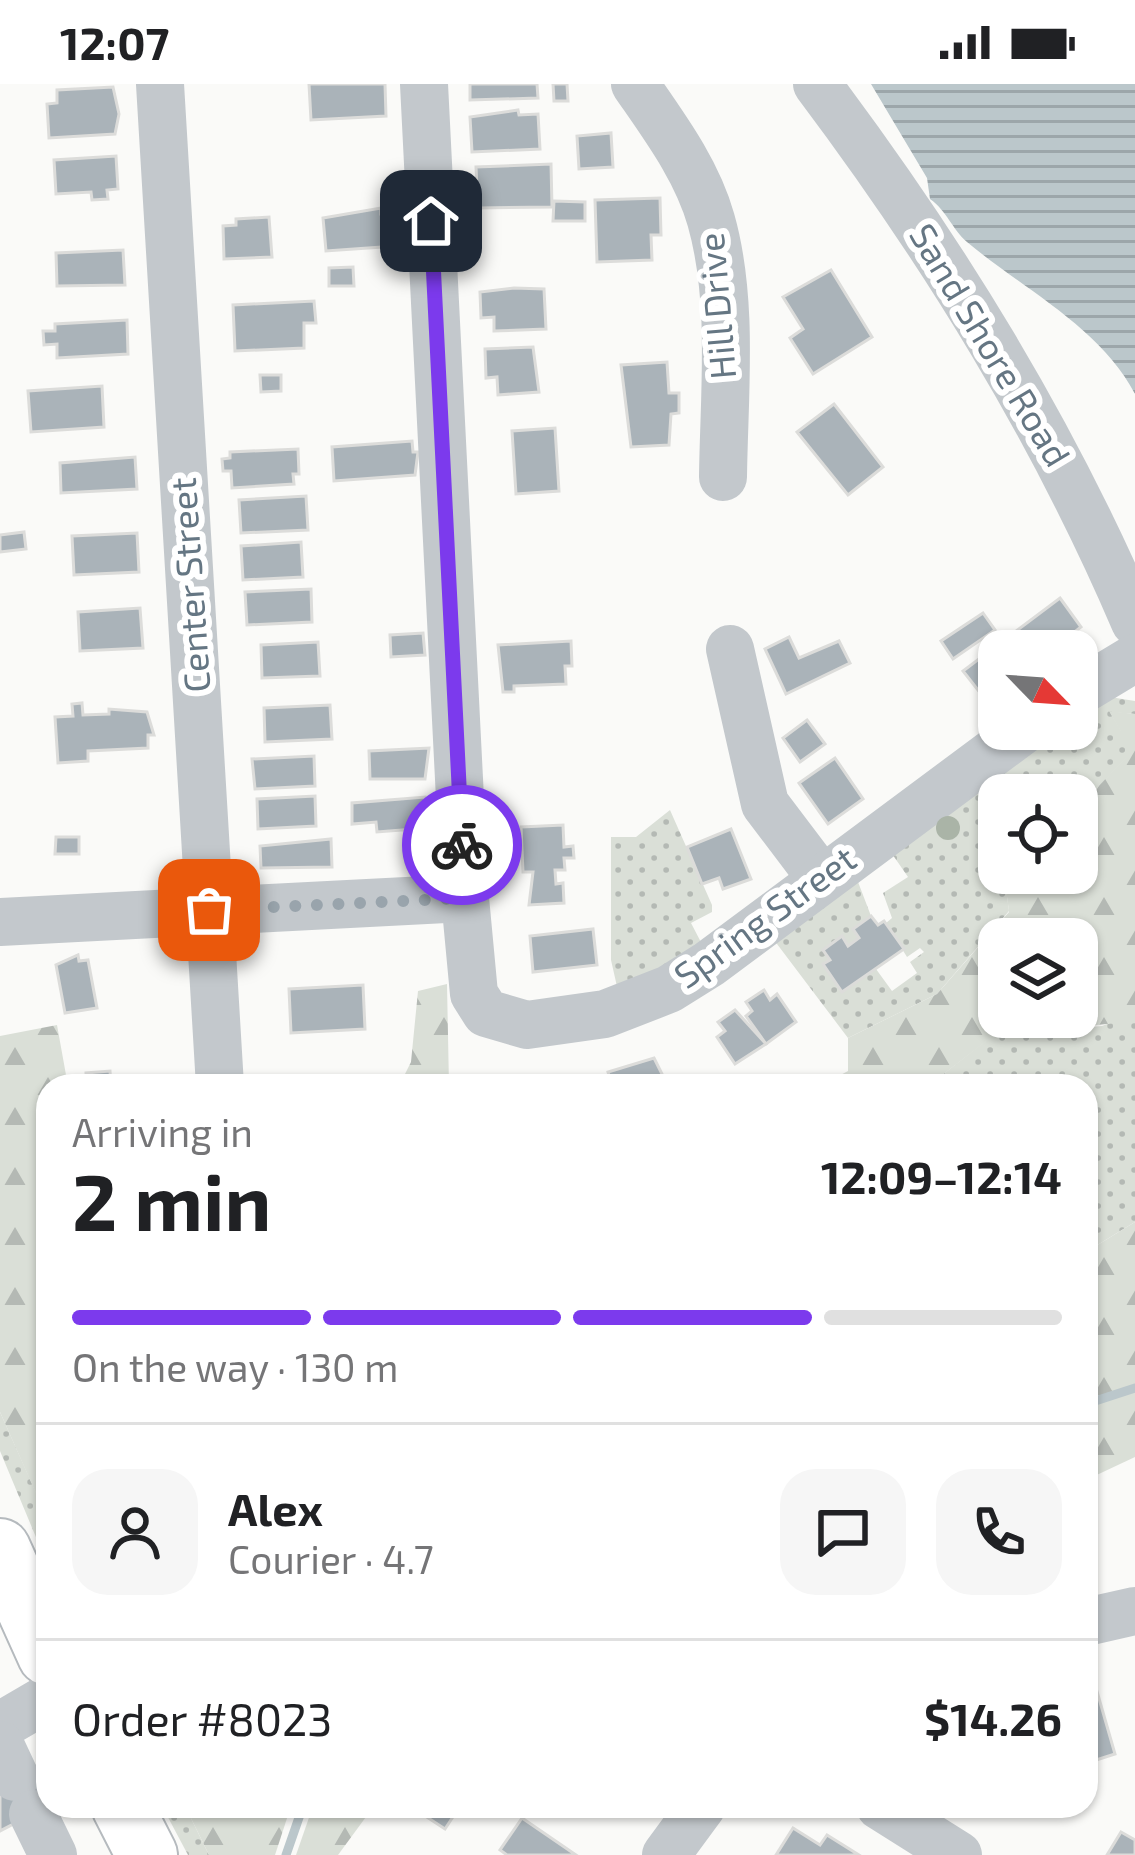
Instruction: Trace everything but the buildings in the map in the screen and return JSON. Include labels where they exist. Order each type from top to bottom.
[{"type":"main road","points":[[0,1549],[36,1628]]},
{"type":"street","name":"Center Street","points":[[160,84],[219,1074]]},
{"type":"street","name":"Spring Street","points":[[424,84],[465,898],[478,1004],[500,1021],[550,1024],[604,1014],[669,989],[773,920],[821,878],[996,750]]},
{"type":"street","name":"Hill Drive","points":[[634,84],[689,167],[712,220],[722,283],[723,477]]},
{"type":"street","name":"Sand Shore Road","points":[[818,84],[1010,366],[1074,483],[1135,622]]},
{"type":"street","points":[[730,650],[765,803],[821,878]]},
{"type":"street","points":[[1098,680],[1135,658]]},
{"type":"street","points":[[0,922],[465,898]]},
{"type":"street","points":[[1098,1619],[1135,1611]]},
{"type":"street","points":[[0,1726],[36,1705]]},
{"type":"street","points":[[665,1855],[693,1818]]},
{"type":"street","points":[[899,1818],[958,1855]]},
{"type":"green space","points":[[1110,697],[1135,701],[1135,714],[1110,712],[1133,751],[1098,787],[1098,774],[992,774],[1026,750],[1098,750],[1098,704]]},
{"type":"green space","points":[[1109,711],[1135,714],[1135,1021],[1098,1025],[1098,918],[1004,918],[1009,912],[1007,894],[1098,894],[1098,787],[1132,751]]},
{"type":"green space","points":[[978,784],[978,894],[1007,894],[1009,911],[1003,918],[978,918],[978,947],[937,994],[848,1038],[774,940],[855,874],[871,916],[853,929],[859,938],[848,946],[842,937],[824,950],[830,960],[823,965],[842,992],[876,969],[892,991],[917,973],[910,962],[924,952],[920,948],[907,957],[886,923],[892,918],[883,893],[908,877],[888,848]]},
{"type":"green space","points":[[670,810],[712,905],[712,912],[691,923],[704,948],[618,991],[611,960],[611,837],[636,837]]},
{"type":"green space","points":[[978,947],[978,1038],[990,1038],[944,1074],[842,1074],[848,1071],[848,1038],[937,994]]},
{"type":"green space","points":[[447,984],[449,1074],[405,1074],[411,1062],[418,991]]},
{"type":"green space","points":[[1120,1019],[1135,1021],[1135,1222],[1098,1245],[1098,1074],[943,1074],[989,1038],[1098,1038],[1098,1026]]},
{"type":"green space","points":[[57,1025],[66,1074],[36,1074],[36,1493],[0,1412],[0,1036]]},
{"type":"green space","points":[[1135,1222],[1135,1457],[1098,1474],[1098,1245]]},
{"type":"green space","points":[[0,1412],[36,1493],[36,1537],[0,1451]]},
{"type":"green space","points":[[168,1818],[191,1818],[209,1855],[188,1855]]},
{"type":"green space","points":[[191,1818],[287,1818],[275,1855],[209,1855]]},
{"type":"green space","points":[[309,1818],[365,1818],[338,1855],[296,1855]]},
{"type":"shaded area","points":[[871,84],[1135,84],[1135,394],[1120,370],[1081,329],[962,237],[930,199],[927,178]]},
{"type":"waterway","points":[[1098,1400],[1135,1388]]},
{"type":"waterway","points":[[286,1855],[299,1818]]},
{"type":"way so far","points":[[209,910],[465,898],[462,845]]},
{"type":"route","points":[[431,221],[462,845]]}]
